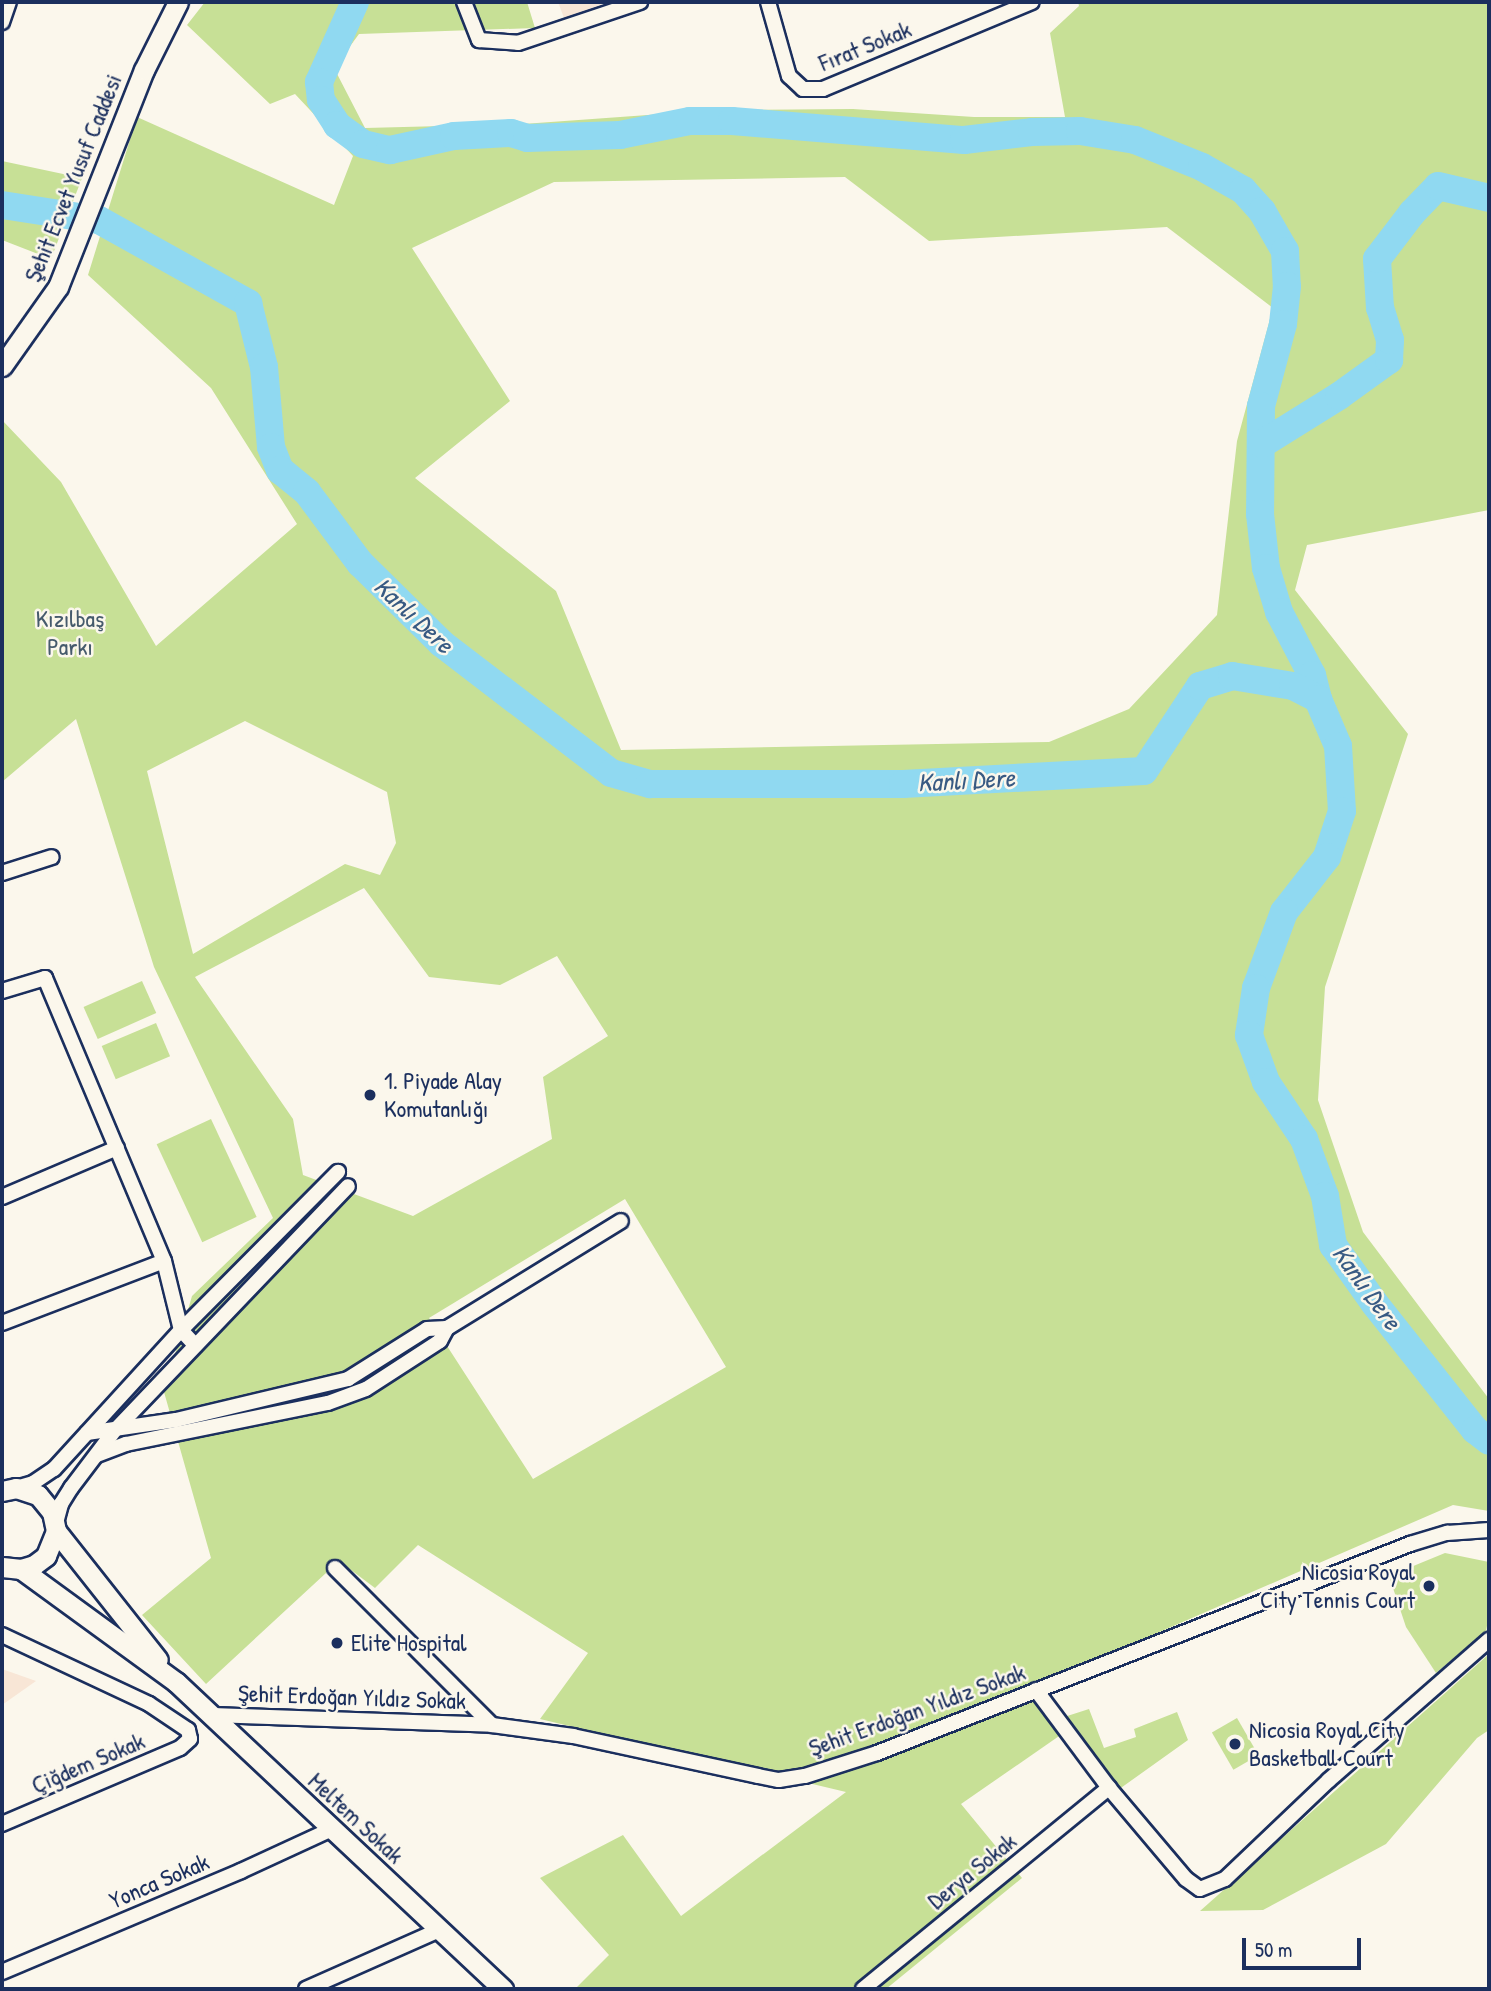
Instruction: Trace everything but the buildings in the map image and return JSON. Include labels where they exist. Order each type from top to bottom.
[{"type":"main road","name":"Şehit Ecvet Yusuf Caddesi","points":[[2,366],[8,346],[58,287],[144,69],[178,2]]},
{"type":"main road","name":"Meltem Sokak","points":[[7,1488],[27,1490],[46,1502],[56,1527],[176,1682]]},
{"type":"main road","points":[[11,1568],[34,1565],[46,1556],[56,1527]]},
{"type":"main road","name":"Meltem Sokak","points":[[11,1568],[176,1682],[503,1989]]},
{"type":"street","points":[[2,22],[9,2]]},
{"type":"street","points":[[464,2],[480,40],[519,43],[640,2]]},
{"type":"street","name":"Fırat Sokak","points":[[768,2],[789,76],[803,89],[823,89],[1032,2]]},
{"type":"street","points":[[2,873],[51,857]]},
{"type":"street","points":[[2,991],[45,978],[164,1261],[181,1330],[195,1345]]},
{"type":"street","points":[[2,1197],[117,1148]]},
{"type":"street","points":[[7,1488],[33,1483],[54,1469],[181,1330],[338,1172]]},
{"type":"street","points":[[56,1527],[61,1504],[115,1430],[348,1186]]},
{"type":"street","points":[[87,1433],[176,1420],[328,1385],[377,1363],[428,1329],[446,1328],[621,1221]]},
{"type":"street","points":[[2,1323],[164,1261]]},
{"type":"street","points":[[95,1456],[126,1444],[328,1402],[366,1389],[440,1341],[446,1328]]},
{"type":"street","name":"Şehit Erdoğan Yıldız Sokak","points":[[212,1715],[492,1725],[573,1737],[779,1780],[805,1776],[877,1753],[1410,1544],[1447,1533],[1489,1530]]},
{"type":"street","points":[[335,1568],[492,1725]]},
{"type":"street","name":"Çiğdem Sokak","points":[[2,1635],[149,1704],[188,1730],[190,1739],[180,1748],[2,1824]]},
{"type":"street","points":[[1036,1690],[1109,1788],[1186,1879],[1200,1889],[1225,1879],[1329,1780],[1489,1640]]},
{"type":"street","name":"Derya Sokak","points":[[863,1989],[1109,1788]]},
{"type":"street","name":"Yonca Sokak","points":[[2,1972],[297,1847],[332,1829]]},
{"type":"street","points":[[306,1989],[439,1930]]},
{"type":"shaded area","points":[[558,2],[608,2],[564,18]]},
{"type":"shaded area","points":[[2,1669],[36,1681],[2,1705]]},
{"type":"green space","name":"Kızılbaş Parkı","points":[[205,2],[527,2],[535,28],[359,34],[334,68],[365,128],[523,124],[717,110],[853,109],[974,117],[1065,117],[1050,33],[1079,6],[1078,2],[1489,2],[1489,510],[1307,545],[1295,590],[1408,734],[1325,987],[1318,1100],[1363,1232],[1489,1399],[1489,1511],[1453,1505],[1028,1689],[1062,1734],[961,1804],[1022,1878],[886,1989],[575,1989],[609,1955],[540,1878],[623,1835],[681,1916],[846,1792],[540,1719],[588,1653],[418,1545],[375,1588],[339,1561],[206,1684],[142,1615],[211,1558],[164,1392],[192,1296],[273,1218],[154,967],[76,719],[2,782],[2,420],[61,482],[156,646],[297,524],[211,388],[88,275],[137,117],[334,205],[353,156],[295,94],[270,104],[187,25]],"holes":[[[845,177],[929,241],[1167,227],[1273,308],[1237,441],[1217,615],[1129,709],[1049,742],[621,750],[556,591],[415,478],[510,401],[412,248],[554,182]],[[245,721],[387,792],[396,843],[380,875],[345,864],[193,954],[147,771]],[[364,888],[429,977],[500,985],[557,956],[608,1036],[543,1077],[552,1139],[413,1216],[303,1175],[293,1119],[195,977]],[[625,1199],[726,1367],[533,1479],[429,1318]]]},
{"type":"green space","points":[[2,161],[82,178],[51,259],[2,240]]},
{"type":"green space","points":[[142,981],[156,1013],[98,1039],[84,1007]]},
{"type":"green space","points":[[156,1023],[170,1056],[116,1079],[102,1046]]},
{"type":"green space","points":[[211,1119],[257,1217],[202,1242],[157,1144]]},
{"type":"green space","points":[[1445,1553],[1489,1562],[1489,1615],[1486,1631],[1436,1673],[1406,1627],[1389,1576]]},
{"type":"green space","points":[[1489,1654],[1489,1730],[1477,1738],[1386,1844],[1263,1910],[1200,1911]]},
{"type":"green space","points":[[1089,1709],[1104,1748],[1136,1737],[1134,1729],[1177,1712],[1188,1740],[1118,1790],[1061,1718]]},
{"type":"green space","name":"Nicosia Royal City Basketball Court","points":[[1237,1718],[1258,1755],[1233,1770],[1212,1732]]},
{"type":"waterway","points":[[355,2],[319,82],[321,100],[337,125],[363,144],[390,150],[454,136],[511,133],[527,138],[620,135],[690,121],[732,121],[964,140],[1032,132],[1080,131],[1135,140],[1202,167],[1243,190],[1262,211],[1285,251],[1287,286],[1283,324],[1261,406],[1260,514],[1266,568],[1279,612],[1312,675],[1318,699]]},
{"type":"waterway","points":[[1262,444],[1339,396],[1389,360],[1390,340],[1380,308],[1377,259],[1412,213],[1438,186],[1489,198]]},
{"type":"waterway","name":"Kanlı Dere","points":[[2,205],[99,220],[248,303],[264,367],[271,447],[280,470],[307,492],[360,563],[441,643],[611,773],[650,784],[903,784],[1144,771],[1200,686],[1232,676],[1293,686],[1318,699],[1338,746],[1342,811],[1327,857],[1284,912],[1256,988],[1249,1035],[1266,1082],[1304,1139],[1325,1196],[1333,1245],[1375,1304],[1475,1430],[1489,1441]]},
{"type":"place","name":"1. Piyade Alay Komutanlığı","points":[[370,1095]]},
{"type":"place","name":"Nicosia Royal City Tennis Court","points":[[1429,1586]]},
{"type":"place","name":"Elite Hospital","points":[[337,1643]]},
{"type":"place","name":"Nicosia Royal City Basketball Court","points":[[1235,1744]]}]
